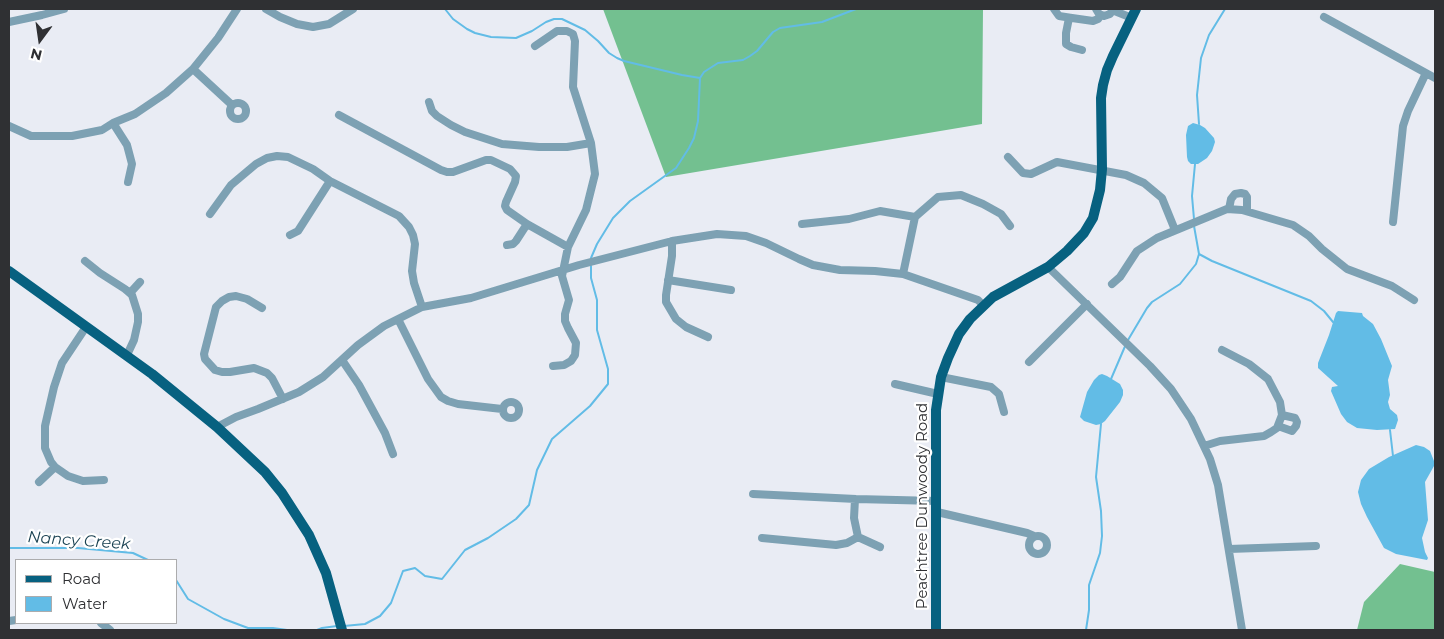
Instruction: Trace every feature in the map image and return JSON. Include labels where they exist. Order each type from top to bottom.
[{"type":"main road","name":"Peachtree Dunwoody Road","points":[[936,630],[936,410],[941,377],[959,334],[983,305],[993,297],[1048,266],[1074,245],[1093,218],[1100,190],[1102,169],[1101,98],[1103,84],[1113,56],[1134,14]]},
{"type":"main road","points":[[9,271],[152,374],[217,427],[265,472],[282,493],[310,535],[326,573],[342,630]]},
{"type":"street","points":[[9,22],[64,9]]},
{"type":"street","points":[[9,126],[32,136],[72,136],[102,130],[135,114],[166,93],[194,69],[237,9]]},
{"type":"street","points":[[266,9],[288,20],[313,27],[329,24],[353,9]]},
{"type":"street","points":[[1054,9],[1059,16],[1094,21],[1098,20],[1099,12],[1108,15],[1113,10],[1134,14]]},
{"type":"street","points":[[1324,17],[1435,78]]},
{"type":"street","points":[[1069,18],[1066,44],[1082,50]]},
{"type":"street","points":[[535,46],[557,30],[573,34],[575,41],[573,87],[591,143],[595,174],[586,210],[568,247],[562,276],[569,300],[565,314],[568,328],[576,343],[575,355],[564,365],[553,366]]},
{"type":"street","points":[[194,69],[232,105]]},
{"type":"street","points":[[1393,222],[1403,126],[1426,73]]},
{"type":"street","points":[[429,102],[432,111],[451,125],[465,132],[502,144],[567,147],[591,143]]},
{"type":"street","points":[[339,115],[441,170],[453,172],[491,160],[510,168],[516,176],[505,206],[507,210],[527,224],[568,247]]},
{"type":"street","points":[[113,123],[127,146],[132,164],[128,182]]},
{"type":"street","points":[[210,214],[231,185],[267,158],[277,156],[288,157],[313,169],[330,182],[399,216],[409,227],[415,244],[412,271],[414,284],[422,307]]},
{"type":"street","points":[[1008,157],[1023,173],[1031,174],[1057,162],[1126,174],[1144,183],[1162,198],[1175,230]]},
{"type":"street","points":[[290,235],[298,232],[330,182]]},
{"type":"street","points":[[1229,209],[1231,199],[1235,194],[1242,193],[1247,197],[1247,211]]},
{"type":"street","points":[[903,274],[916,217],[938,197],[961,195],[1001,214],[1010,226]]},
{"type":"street","points":[[1112,284],[1120,276],[1137,251],[1157,238],[1229,209],[1247,211],[1293,225],[1309,236],[1347,269],[1392,286],[1414,300]]},
{"type":"street","points":[[802,224],[848,219],[880,212],[916,217]]},
{"type":"street","points":[[508,245],[516,241],[527,224]]},
{"type":"street","points":[[217,427],[236,417],[299,392],[315,382],[358,345],[384,326],[422,307],[471,298],[579,265],[672,241],[717,234],[746,236],[766,242],[799,260],[822,268],[903,274],[978,300],[983,305]]},
{"type":"street","points":[[672,241],[666,302],[676,319],[686,327],[708,337]]},
{"type":"street","points":[[85,261],[130,292],[135,301],[138,322],[134,340],[127,355]]},
{"type":"street","points":[[1048,266],[1150,366],[1171,389],[1191,419],[1204,446],[1218,485],[1242,630]]},
{"type":"street","points":[[668,280],[731,290]]},
{"type":"street","points":[[130,292],[140,282]]},
{"type":"street","points":[[262,308],[247,299],[236,296],[222,301],[216,307],[204,354],[205,359],[214,370],[222,372],[254,368],[267,373],[272,378],[283,399]]},
{"type":"street","points":[[1029,362],[1087,304]]},
{"type":"street","points":[[398,319],[428,379],[440,397],[458,404],[502,409]]},
{"type":"street","points":[[86,327],[62,364],[54,386],[45,426],[45,448],[55,467],[68,476],[83,481],[104,480]]},
{"type":"street","points":[[1204,446],[1220,441],[1264,436],[1278,426],[1282,415],[1280,402],[1268,379],[1253,367],[1222,350]]},
{"type":"street","points":[[342,360],[359,385],[385,432],[393,454]]},
{"type":"street","points":[[941,377],[991,387],[999,394],[1004,412]]},
{"type":"street","points":[[895,384],[938,394]]},
{"type":"street","points":[[1278,426],[1292,431],[1296,426],[1295,418],[1282,415]]},
{"type":"street","points":[[40,482],[55,467]]},
{"type":"street","points":[[753,494],[937,501]]},
{"type":"street","points":[[855,499],[854,518],[858,537]]},
{"type":"street","points":[[937,512],[1034,536]]},
{"type":"street","points":[[762,538],[836,545],[847,543],[858,537]]},
{"type":"street","points":[[858,537],[880,547]]},
{"type":"street","points":[[1229,550],[1316,546]]},
{"type":"green space","points":[[603,9],[983,9],[982,124],[666,177]]},
{"type":"green space","points":[[1400,564],[1435,572],[1435,630],[1357,630],[1364,602]]},
{"type":"water","points":[[1193,123],[1205,128],[1214,138],[1215,142],[1207,158],[1198,164],[1191,164],[1187,157],[1186,135],[1188,126]]},
{"type":"water","points":[[1338,311],[1362,313],[1373,324],[1381,339],[1392,366],[1388,380],[1390,395],[1388,402],[1390,409],[1397,415],[1398,420],[1395,429],[1357,428],[1347,422],[1341,414],[1331,391],[1332,387],[1338,386],[1318,368],[1318,363]]},
{"type":"water","points":[[1102,374],[1120,384],[1123,395],[1120,402],[1105,421],[1096,425],[1084,421],[1080,417],[1087,392],[1094,380]]},
{"type":"water","points":[[1416,445],[1430,451],[1434,461],[1434,466],[1425,482],[1428,520],[1422,538],[1427,560],[1396,554],[1384,548],[1367,517],[1358,492],[1361,480],[1369,469],[1389,457]]},
{"type":"waterway","points":[[445,9],[453,19],[467,29],[491,37],[516,38],[546,22],[562,19],[585,30],[609,53],[624,61],[700,78]]},
{"type":"waterway","name":"Nancy Creek","points":[[591,258],[613,218],[630,201],[676,168],[689,148],[694,138],[698,121],[700,78],[704,72],[718,63],[743,60],[750,56],[757,51],[773,32],[780,28],[822,22],[856,9]]},
{"type":"waterway","points":[[1199,124],[1197,95],[1201,58],[1209,35],[1225,9]]},
{"type":"waterway","points":[[1194,219],[1192,196],[1195,164]]},
{"type":"waterway","points":[[1128,340],[1152,302],[1180,284],[1196,264],[1199,254],[1194,226]]},
{"type":"waterway","points":[[1199,254],[1311,301],[1324,311],[1333,322]]},
{"type":"waterway","name":"Nancy Creek","points":[[344,626],[365,624],[380,616],[391,603],[403,571],[415,568],[425,576],[442,579],[465,550],[488,538],[516,519],[529,505],[537,470],[552,439],[590,406],[608,384],[608,369],[597,330],[597,300],[591,278],[591,266]]},
{"type":"waterway","points":[[1111,379],[1126,344]]},
{"type":"waterway","points":[[1086,630],[1089,610],[1089,585],[1100,553],[1102,536],[1101,511],[1096,477],[1101,424]]},
{"type":"waterway","points":[[1390,430],[1393,456]]},
{"type":"waterway","name":"Nancy Creek","points":[[9,548],[78,548],[133,553],[146,559]]},
{"type":"waterway","name":"Nancy Creek","points":[[178,583],[188,599],[224,619],[248,628],[287,630]]},
{"type":"waterway","name":"Nancy Creek","points":[[317,630],[337,626]]}]
